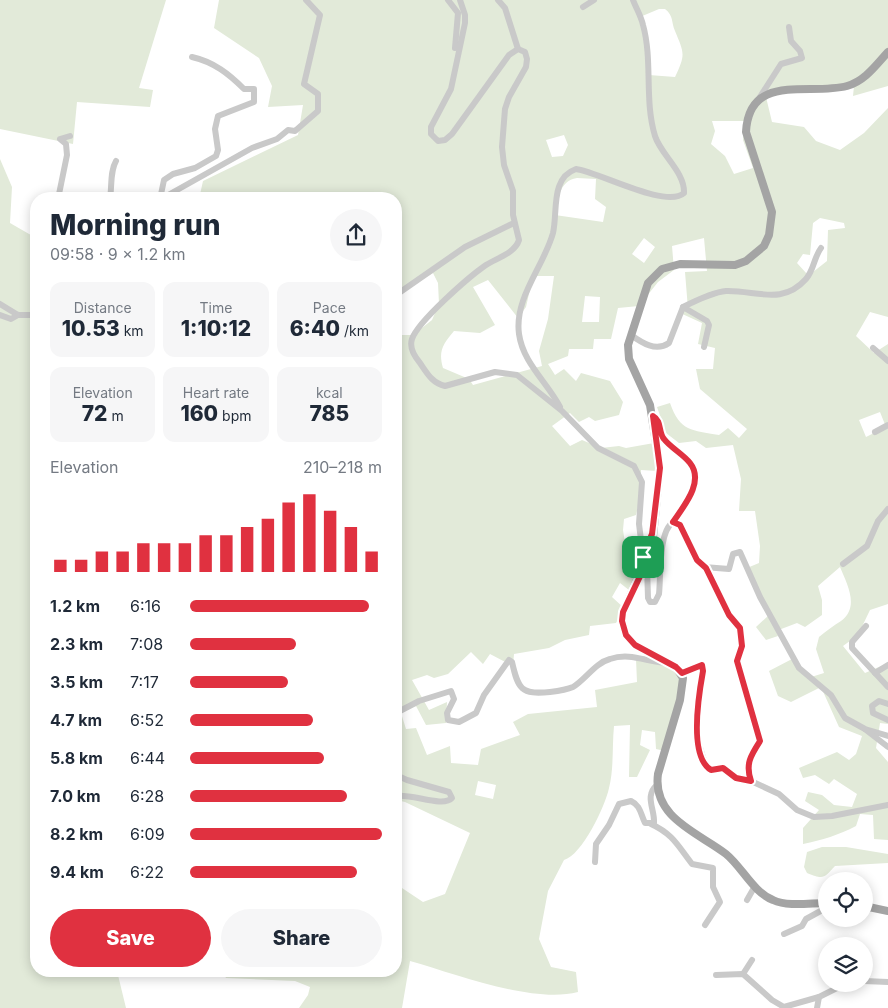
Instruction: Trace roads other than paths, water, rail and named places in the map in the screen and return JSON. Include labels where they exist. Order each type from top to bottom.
[{"type":"main road","points":[[818,903],[779,902],[766,896],[726,854],[700,838],[677,820],[661,801],[658,774],[680,700],[683,682],[682,673],[676,667],[635,645],[623,629],[623,612],[651,556],[660,468],[653,416],[644,388],[629,359],[631,335],[648,284],[662,269],[680,264],[735,265],[746,261],[764,246],[769,235],[772,212],[746,132],[747,121],[758,101],[769,93],[782,90],[837,87],[856,83],[871,71],[888,52]]},
{"type":"main road","points":[[645,568],[643,557],[652,534]]},
{"type":"main road","points":[[873,908],[888,911]]},
{"type":"street","points":[[173,192],[252,148],[277,139],[288,130],[295,130],[318,110],[318,94],[304,84],[320,15],[306,0]]},
{"type":"street","points":[[448,0],[458,13],[454,56],[457,58]]},
{"type":"street","points":[[460,0],[465,15],[451,89],[431,127],[431,134],[438,141],[445,140],[452,134],[508,55],[518,49]]},
{"type":"street","points":[[498,0],[505,8],[518,49],[525,52],[528,58],[526,67],[509,97],[502,147],[504,164],[513,192],[514,223],[519,240],[516,247],[491,261],[457,287],[415,333],[411,344],[412,352],[432,379],[440,385],[450,386],[495,372],[510,373],[523,379],[562,410],[592,444],[630,463],[638,471],[642,482],[639,524],[643,557]]},
{"type":"street","points":[[583,7],[594,0]]},
{"type":"street","points":[[562,410],[527,358],[518,326],[519,315],[552,235],[561,180],[567,172],[576,169],[673,198],[684,193],[684,187],[679,174],[658,145],[653,130],[649,108],[643,25],[633,0]]},
{"type":"street","points":[[758,101],[781,64],[802,58],[800,51],[792,41],[789,28]]},
{"type":"street","points":[[161,192],[164,180],[173,174],[195,168],[216,156],[218,150],[215,129],[218,116],[254,102],[254,89],[244,89],[230,75],[206,60],[192,57]]},
{"type":"street","points":[[59,192],[67,155],[66,144],[60,139],[70,136]]},
{"type":"street","points":[[111,192],[112,168],[116,161]]},
{"type":"street","points":[[402,291],[465,247],[514,223]]},
{"type":"street","points":[[631,335],[656,348],[664,347],[669,343],[683,307],[724,291],[751,292],[768,296],[794,289],[806,279],[821,248]]},
{"type":"street","points":[[0,304],[18,315]]},
{"type":"street","points":[[683,307],[707,321],[709,325],[704,347]]},
{"type":"street","points":[[0,315],[11,319],[18,315],[30,314]]},
{"type":"street","points":[[873,348],[888,361]]},
{"type":"street","points":[[645,568],[648,598],[650,602],[655,602],[659,594],[664,538],[668,527],[689,499],[693,490],[694,471],[690,464],[665,440],[659,421],[653,416]]},
{"type":"street","points":[[875,432],[888,425]]},
{"type":"street","points":[[843,564],[867,546],[878,521],[888,509]]},
{"type":"street","points":[[673,522],[680,525],[697,560],[706,568],[729,615],[742,633],[742,646],[737,661],[760,741],[749,760],[748,769],[751,781]]},
{"type":"street","points":[[706,568],[729,569],[733,554],[737,552],[742,554],[760,597],[799,668],[831,695],[845,718],[865,729],[888,747]]},
{"type":"street","points":[[866,626],[851,645],[888,687]]},
{"type":"street","points":[[402,709],[419,701],[451,691],[454,699],[447,713],[448,720],[456,723],[468,719],[476,713],[484,695],[509,660],[512,662],[518,684],[527,692],[534,693],[572,687],[603,662],[612,658],[631,656],[651,663],[667,663]]},
{"type":"street","points":[[682,673],[700,665],[703,668],[696,721],[697,738],[707,767],[711,770],[723,768],[736,778],[751,781],[779,794],[797,810],[814,817],[840,815],[888,805]]},
{"type":"street","points":[[875,672],[888,665]]},
{"type":"street","points":[[888,704],[879,701],[872,706],[873,713],[888,720]]},
{"type":"street","points":[[865,729],[888,736]]},
{"type":"street","points":[[402,778],[449,792],[452,798],[443,802],[402,796]]},
{"type":"street","points":[[651,824],[654,823],[654,817],[651,792],[658,785]]},
{"type":"street","points":[[595,862],[596,844],[610,825],[619,804],[631,801],[640,808],[644,820],[665,830],[672,836],[692,864],[713,868],[713,887],[720,902],[705,925]]},
{"type":"street","points":[[747,900],[756,886]]},
{"type":"street","points":[[784,934],[802,926],[806,920],[818,913]]},
{"type":"street","points":[[742,974],[752,960]]},
{"type":"street","points":[[716,975],[742,974],[772,1000],[784,1007],[819,997],[829,992]]},
{"type":"street","points":[[873,981],[888,982]]},
{"type":"street","points":[[817,1008],[819,997]]}]
